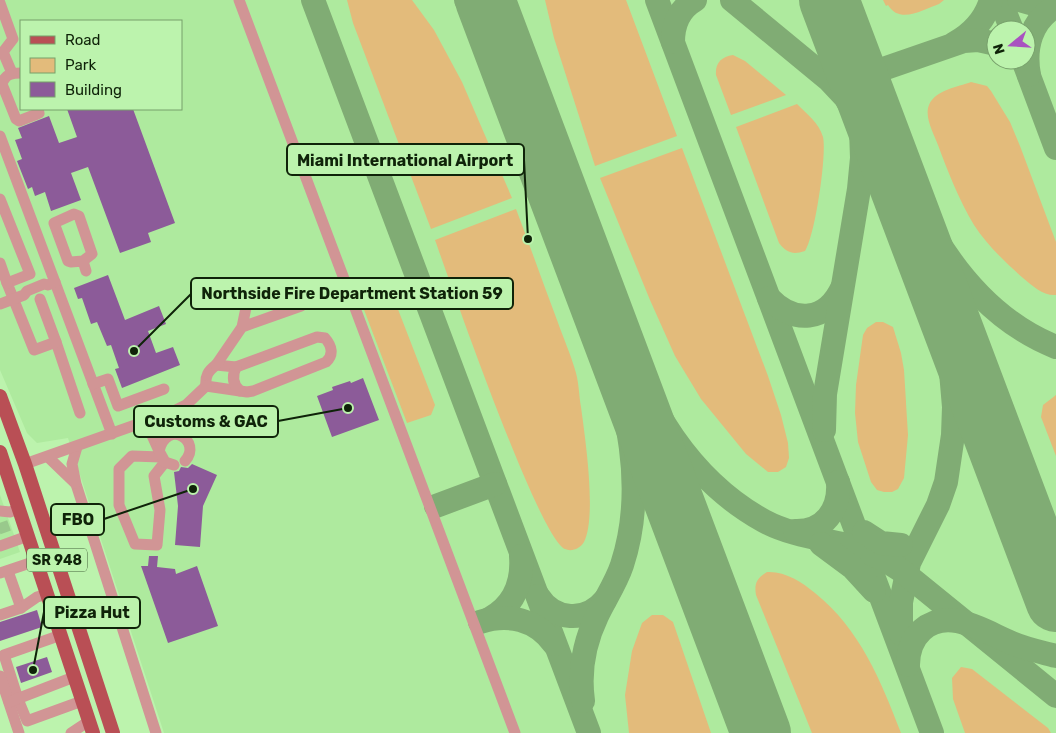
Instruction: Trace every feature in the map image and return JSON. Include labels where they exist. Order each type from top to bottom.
[{"type":"main road","name":"SR 948","points":[[0,396],[25,464],[113,733]]},
{"type":"main road","name":"SR 948","points":[[1,462],[5,483],[19,509],[91,727]]},
{"type":"main road","points":[[1,462],[25,464]]},
{"type":"main road","points":[[5,483],[25,464]]},
{"type":"main road","points":[[99,733],[91,727],[99,714],[102,701]]},
{"type":"street","points":[[239,0],[515,733]]},
{"type":"street","points":[[0,3],[13,39],[2,52],[17,73],[5,78],[2,84],[16,119],[19,120],[36,114],[39,112],[38,110]]},
{"type":"street","points":[[0,136],[52,284],[112,434]]},
{"type":"street","points":[[0,199],[30,274],[7,283]]},
{"type":"street","points":[[0,263],[7,283],[19,297],[34,350],[56,342]]},
{"type":"street","points":[[0,304],[44,284],[52,284]]},
{"type":"street","points":[[206,386],[205,378],[209,371],[216,366],[242,326],[247,303],[295,288],[301,306],[242,326]]},
{"type":"street","points":[[40,299],[80,413]]},
{"type":"street","points":[[206,386],[253,391],[326,362],[330,358],[332,351],[325,338],[317,337],[236,367],[216,366]]},
{"type":"street","points":[[236,367],[233,373],[233,382],[240,391]]},
{"type":"street","points":[[93,384],[108,379],[118,406],[164,389]]},
{"type":"street","points":[[25,464],[172,412],[186,405],[206,386]]},
{"type":"street","points":[[146,422],[165,459]]},
{"type":"street","points":[[165,459],[132,456],[119,469],[119,505],[135,544],[157,545],[160,510],[154,476],[165,459],[164,439],[169,435],[176,434],[182,436],[190,445],[190,452],[185,461]]},
{"type":"street","points":[[77,447],[72,464],[76,484],[156,733]]},
{"type":"street","points":[[48,457],[76,484]]},
{"type":"street","points":[[1,517],[19,509]]},
{"type":"street","points":[[5,540],[28,536]]},
{"type":"street","points":[[21,608],[4,572],[36,561]]},
{"type":"street","points":[[0,615],[21,608],[38,597],[47,594]]},
{"type":"street","points":[[19,733],[4,655],[61,636]]},
{"type":"street","points":[[0,676],[27,720],[82,701]]},
{"type":"street","points":[[13,700],[74,677]]},
{"type":"street","points":[[71,733],[91,727]]},
{"type":"shaded area","points":[[0,0],[1056,0],[1056,733],[164,733],[68,438],[37,443],[27,433],[0,370]]},
{"type":"shaded area","points":[[0,495],[20,552],[0,559]]},
{"type":"green space","points":[[347,0],[412,0],[434,30],[462,82],[512,198],[431,229],[353,23]]},
{"type":"green space","points":[[545,0],[626,0],[677,136],[595,166],[554,38]]},
{"type":"green space","points":[[883,0],[944,0],[919,12],[905,15],[893,11],[888,5],[886,6]]},
{"type":"green space","points":[[733,55],[745,61],[786,95],[731,115],[716,71],[720,61],[725,57]]},
{"type":"green space","points":[[971,82],[987,86],[991,91],[1010,122],[1020,146],[1056,242],[1056,295],[1038,290],[1023,278],[1003,259],[974,225],[959,196],[932,131],[928,110],[932,100],[941,92]]},
{"type":"green space","points":[[797,104],[819,127],[824,146],[822,177],[813,229],[805,251],[794,253],[785,249],[779,243],[736,127]]},
{"type":"green space","points":[[682,148],[781,415],[788,443],[789,458],[786,467],[778,472],[768,472],[746,454],[701,399],[675,356],[600,178]]},
{"type":"green space","points":[[516,209],[578,381],[589,476],[590,514],[584,542],[573,550],[565,549],[553,535],[516,458],[435,240]]},
{"type":"green space","points":[[387,295],[394,299],[435,405],[431,415],[407,423],[363,307],[378,300],[381,296]]},
{"type":"green space","points":[[876,322],[883,322],[893,327],[904,370],[908,435],[904,478],[898,489],[892,492],[877,490],[871,482],[858,442],[855,413],[856,385],[863,335],[867,328]]},
{"type":"green space","points":[[1056,395],[1056,456],[1041,417],[1043,405]]},
{"type":"green space","points":[[767,572],[787,575],[805,585],[831,607],[845,623],[857,639],[877,675],[901,733],[812,733],[756,595],[755,587],[757,581]]},
{"type":"green space","points":[[652,615],[663,615],[673,622],[711,733],[629,733],[625,695],[632,651],[642,623]]},
{"type":"green space","points":[[961,667],[972,669],[1048,728],[1051,733],[965,733],[953,699],[952,678]]},
{"type":"building","points":[[67,110],[133,110],[175,223],[148,233],[151,242],[120,253],[88,167],[71,173],[81,200],[51,211],[45,192],[35,196],[32,187],[28,189],[17,161],[22,159],[15,140],[22,138],[18,128],[49,116],[59,143],[77,137]]},
{"type":"building","points":[[108,275],[125,320],[159,306],[166,324],[148,331],[156,353],[173,347],[180,365],[122,388],[115,369],[119,368],[111,345],[107,346],[97,322],[91,324],[82,298],[78,299],[74,288]]},
{"type":"building","points":[[363,378],[379,420],[332,437],[317,396],[333,390],[332,387]]},
{"type":"building","points":[[192,464],[217,475],[203,506],[200,547],[175,545],[178,506],[174,472],[179,471],[181,467],[188,468]]},
{"type":"building","points":[[149,556],[158,556],[157,567],[175,569],[176,574],[197,566],[218,626],[168,643],[141,566],[148,566]]},
{"type":"building","points":[[37,610],[42,627],[0,641],[0,622]]},
{"type":"building","points":[[47,657],[52,672],[21,683],[16,667]]},
{"type":"taxiway","points":[[313,0],[589,733]]},
{"type":"taxiway","points":[[466,0],[483,30],[542,151]]},
{"type":"taxiway","points":[[501,0],[525,89]]},
{"type":"taxiway","points":[[657,0],[932,733]]},
{"type":"taxiway","points":[[673,42],[674,29],[681,12],[695,0]]},
{"type":"taxiway","points":[[732,0],[829,80],[845,97],[866,131],[918,238],[951,372],[954,407],[953,435],[946,482],[938,505],[909,563],[901,602],[901,634]]},
{"type":"taxiway","points":[[824,0],[854,97]]},
{"type":"taxiway","points":[[955,43],[978,25],[991,0]]},
{"type":"taxiway","points":[[1000,0],[1008,20]]},
{"type":"taxiway","points":[[1019,0],[1037,5],[1056,4]]},
{"type":"taxiway","points":[[1029,75],[1028,55],[1031,36],[1041,19],[1056,6]]},
{"type":"taxiway","points":[[885,134],[857,78],[964,41],[986,42]]},
{"type":"taxiway","points":[[1027,70],[1056,148]]},
{"type":"taxiway","points":[[824,430],[825,394],[859,189],[862,158],[861,129]]},
{"type":"taxiway","points":[[919,208],[944,251],[975,290],[1012,323],[1056,347]]},
{"type":"taxiway","points":[[568,220],[642,385],[673,438],[713,484],[737,504],[775,526],[797,534],[855,547],[896,567],[1056,696]]},
{"type":"taxiway","points":[[769,298],[789,312],[809,316],[827,308],[842,288]]},
{"type":"taxiway","points":[[583,701],[582,668],[586,647],[597,616],[614,585],[622,565],[630,535],[633,506],[631,447],[626,418],[602,331]]},
{"type":"taxiway","points":[[1005,467],[1056,566]]},
{"type":"taxiway","points":[[795,531],[814,528],[828,517],[836,502],[838,482]]},
{"type":"taxiway","points":[[436,506],[495,484]]},
{"type":"taxiway","points":[[864,532],[881,543],[901,545]]},
{"type":"taxiway","points":[[821,544],[852,567],[874,591]]},
{"type":"taxiway","points":[[491,618],[506,606],[515,592],[520,575],[521,556]]},
{"type":"taxiway","points":[[538,596],[553,610],[570,616],[589,613],[605,600]]},
{"type":"taxiway","points":[[480,622],[501,618],[521,620],[539,629],[554,644]]},
{"type":"taxiway","points":[[908,665],[911,646],[918,634],[932,623],[943,620],[967,623],[1017,645],[1056,656]]},
{"type":"taxiway","points":[[731,655],[766,733]]},
{"type":"runway","points":[[485,0],[761,733]]},
{"type":"runway","points":[[829,0],[1056,602]]},
{"type":"tunnel","points":[[2,522],[7,536]]},
{"type":"place","name":"Miami International Airport","points":[[528,239]]},
{"type":"place","name":"Northside Fire Department Station 59","points":[[134,351]]},
{"type":"place","name":"Customs & GAC","points":[[348,408]]},
{"type":"place","name":"FBO","points":[[193,489]]},
{"type":"place","name":"Pizza Hut","points":[[33,670]]}]
